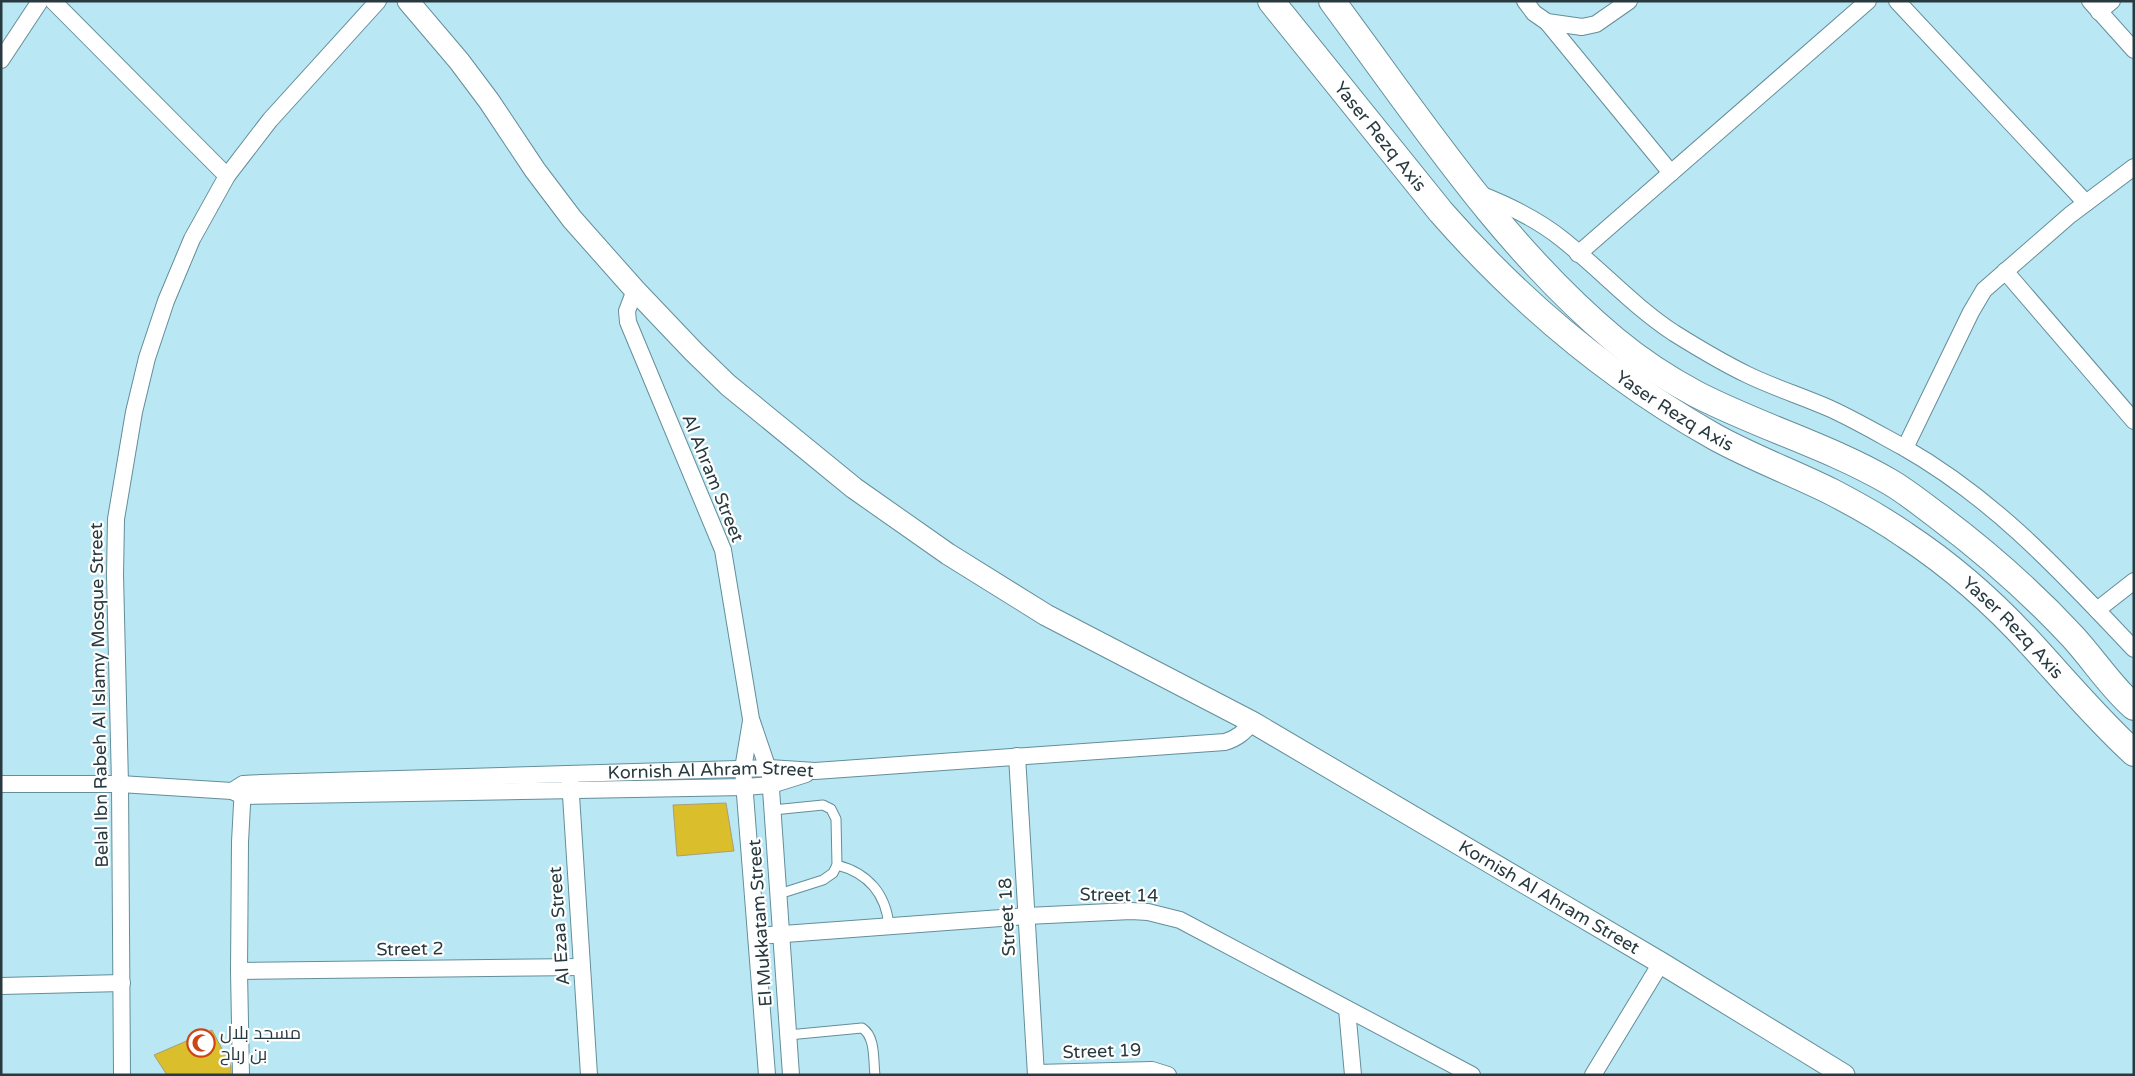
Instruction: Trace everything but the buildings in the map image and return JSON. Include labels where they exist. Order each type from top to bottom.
[{"type":"main road","name":"Yaser Rezq Axis","points":[[1271,1],[1440,212],[1495,271],[1533,307],[1603,364],[1678,415],[1718,438],[1833,492],[1862,508],[1940,560],[2004,616],[2090,711],[2134,753]]},
{"type":"main road","name":"Yaser Rezq Axis","points":[[1332,1],[1474,192],[1514,240],[1615,340],[1654,369],[1695,394],[1855,463],[1892,483],[1988,556],[2047,610],[2134,707]]},
{"type":"street","points":[[1,60],[40,1]]},
{"type":"street","points":[[53,1],[227,176]]},
{"type":"street","name":"Belal Ibn Rabeh Al Islamy Mosque Street","points":[[122,1075],[120,784],[115,575],[116,520],[134,412],[147,358],[166,301],[192,239],[227,176],[270,120],[378,1]]},
{"type":"street","name":"Kornish Al Ahram Street","points":[[408,1],[464,67],[535,170],[572,219],[635,290],[694,352],[728,385],[809,453],[901,521],[1046,615],[1252,722],[1661,963],[1844,1075]]},
{"type":"street","points":[[1525,1],[1534,13],[1547,22],[1670,173]]},
{"type":"street","points":[[1547,22],[1582,27],[1596,24],[1629,1]]},
{"type":"street","points":[[1578,254],[1868,1]]},
{"type":"street","points":[[1897,1],[2086,203]]},
{"type":"street","points":[[2112,1],[2094,7],[2134,50]]},
{"type":"street","points":[[1905,448],[1971,312],[1984,290],[2086,203],[2134,167]]},
{"type":"street","points":[[1474,192],[1521,212],[1542,225],[1638,307],[1708,354],[1773,386],[1830,409],[1905,448],[1948,476],[2009,523],[2060,570],[2134,649]]},
{"type":"street","points":[[2005,271],[2134,421]]},
{"type":"street","name":"Al Ahram Street","points":[[635,290],[627,311],[631,332],[723,550],[751,719],[769,768]]},
{"type":"street","points":[[2097,610],[2134,581]]},
{"type":"street","name":"Al Ahram Street","points":[[743,770],[751,719]]},
{"type":"street","points":[[815,771],[1225,742],[1236,738],[1252,722]]},
{"type":"street","name":"Street 18","points":[[1017,756],[1036,1074]]},
{"type":"street","name":"Kornish Al Ahram Street","points":[[239,790],[570,782],[769,768],[815,771]]},
{"type":"street","name":"El Mukkatam Street","points":[[769,768],[791,1075]]},
{"type":"street","name":"El Mukkatam Street","points":[[743,770],[767,1075]]},
{"type":"street","name":"Kornish Al Ahram Street","points":[[570,782],[745,787],[771,785],[815,771]]},
{"type":"street","name":"Al Ezaa Street","points":[[570,782],[589,1075]]},
{"type":"street","points":[[1,784],[120,784],[239,790],[240,1075]]},
{"type":"street","name":"Street 14","points":[[757,936],[1027,916],[1131,911],[1164,915],[1180,920],[1472,1075]]},
{"type":"street","points":[[1592,1075],[1661,963]]},
{"type":"street","name":"Street 2","points":[[239,971],[582,967]]},
{"type":"street","points":[[1,986],[122,983]]},
{"type":"street","points":[[1347,1009],[1353,1075]]},
{"type":"street","name":"Street 19","points":[[1036,1074],[1152,1070],[1168,1075]]},
{"type":"lane","points":[[773,810],[823,806],[831,810],[836,819],[837,865],[832,873],[823,880],[779,894]]},
{"type":"lane","points":[[837,865],[857,872],[874,886],[885,905],[890,926]]},
{"type":"lane","points":[[788,1035],[862,1028],[868,1032],[871,1038],[874,1075]]},
{"type":"place","name":"مسجد بلال بن رباح","points":[[201,1043]]}]
